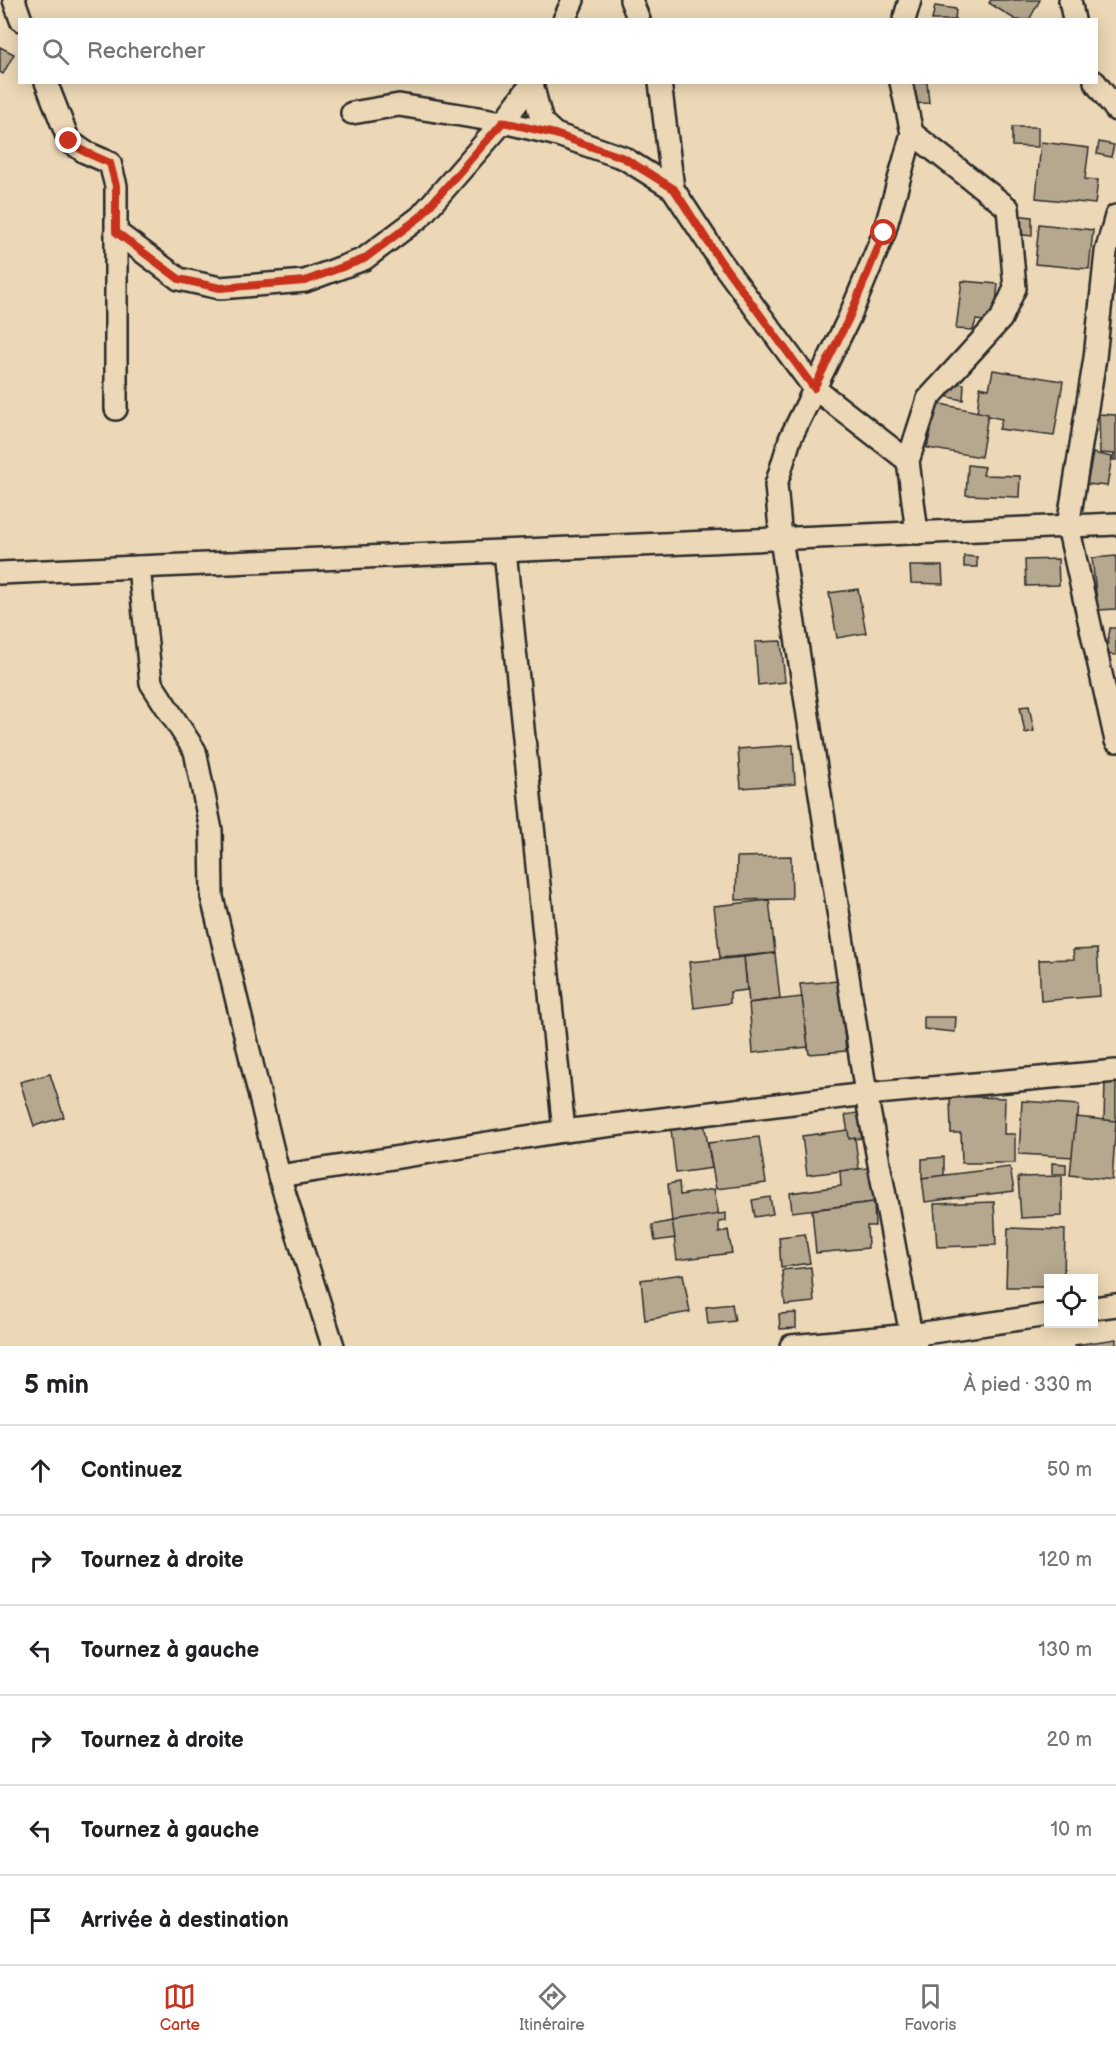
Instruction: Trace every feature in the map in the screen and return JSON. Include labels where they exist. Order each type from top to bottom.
[{"type":"street","points":[[14,0],[20,18]]},
{"type":"street","points":[[565,18],[573,0]]},
{"type":"street","points":[[631,0],[638,18]]},
{"type":"street","points":[[905,18],[910,0]]},
{"type":"street","points":[[1070,0],[1074,18]]},
{"type":"street","points":[[47,84],[69,141],[85,152],[110,163],[116,186],[116,409]]},
{"type":"street","points":[[116,232],[179,279],[220,288],[305,281],[364,259],[420,217],[503,122],[532,84]]},
{"type":"street","points":[[533,84],[542,122],[555,134]]},
{"type":"street","points":[[660,84],[674,189],[719,259],[814,388],[908,461]]},
{"type":"street","points":[[901,84],[912,133],[884,233],[849,318],[789,439],[776,485],[781,539],[866,1094],[914,1340]]},
{"type":"street","points":[[1096,84],[1116,110]]},
{"type":"street","points":[[352,114],[399,105],[503,122],[555,134],[624,158],[674,189]]},
{"type":"street","points":[[912,133],[1008,208],[1015,288],[1001,319],[927,399],[908,461],[917,532]]},
{"type":"street","points":[[1116,216],[1106,252],[1095,358],[1068,526],[1116,741]]},
{"type":"street","points":[[0,573],[1116,524]]},
{"type":"street","points":[[505,551],[564,1131]]},
{"type":"street","points":[[139,567],[152,682],[195,751],[211,830],[212,897],[279,1176],[333,1346]]},
{"type":"street","points":[[279,1176],[564,1131],[866,1094],[1116,1071]]},
{"type":"street","points":[[1098,1307],[1116,1305]]},
{"type":"street","points":[[791,1346],[914,1340],[1044,1316]]},
{"type":"building","points":[[991,0],[1040,0],[1030,18],[1013,18],[989,3]]},
{"type":"building","points":[[935,6],[956,9],[955,18],[932,18]]},
{"type":"building","points":[[0,47],[14,54],[3,74],[0,72]]},
{"type":"building","points":[[904,84],[927,84],[929,103],[905,104]]},
{"type":"building","points":[[1012,127],[1038,127],[1038,147],[1012,146]]},
{"type":"building","points":[[1041,142],[1089,148],[1085,179],[1098,180],[1095,204],[1036,198]]},
{"type":"building","points":[[1099,142],[1114,145],[1111,157],[1097,154]]},
{"type":"building","points":[[1015,215],[1032,217],[1032,236],[1015,234]]},
{"type":"building","points":[[1039,224],[1093,230],[1089,269],[1035,264]]},
{"type":"building","points":[[962,281],[998,284],[994,322],[976,320],[973,330],[956,329]]},
{"type":"building","points":[[993,370],[1063,381],[1054,436],[999,429],[1002,419],[977,414],[980,387],[989,389]]},
{"type":"building","points":[[950,381],[964,384],[963,400],[948,397]]},
{"type":"building","points":[[936,403],[988,414],[981,457],[927,448]]},
{"type":"building","points":[[1099,414],[1116,415],[1116,460],[1113,460],[1114,454],[1100,453]]},
{"type":"building","points":[[1093,453],[1112,457],[1107,486],[1087,484]]},
{"type":"building","points":[[968,465],[985,467],[983,475],[1020,476],[1019,497],[966,495]]},
{"type":"building","points":[[964,556],[977,557],[977,567],[964,567]]},
{"type":"building","points":[[1116,556],[1116,609],[1098,610],[1092,558]]},
{"type":"building","points":[[1058,559],[1059,585],[1026,586],[1025,560]]},
{"type":"building","points":[[910,566],[942,566],[943,584],[911,583]]},
{"type":"building","points":[[858,589],[866,633],[837,638],[829,593]]},
{"type":"building","points":[[1110,628],[1116,628],[1116,655],[1106,654]]},
{"type":"building","points":[[781,641],[785,682],[758,685],[755,642]]},
{"type":"building","points":[[1029,706],[1034,731],[1025,733],[1020,707]]},
{"type":"building","points":[[793,745],[795,784],[741,788],[738,749]]},
{"type":"building","points":[[791,856],[792,899],[736,900],[737,857]]},
{"type":"building","points":[[769,900],[775,953],[720,958],[714,906]]},
{"type":"building","points":[[1097,949],[1100,996],[1041,1001],[1039,960],[1074,959],[1073,950]]},
{"type":"building","points":[[775,953],[780,998],[749,1003],[744,957]]},
{"type":"building","points":[[744,957],[747,990],[730,992],[730,1003],[694,1008],[689,962]]},
{"type":"building","points":[[839,981],[846,1051],[809,1054],[800,984]]},
{"type":"building","points":[[802,997],[808,1047],[753,1053],[749,1003]]},
{"type":"building","points":[[924,1017],[956,1017],[955,1032],[924,1029]]},
{"type":"building","points":[[50,1074],[64,1117],[34,1126],[20,1082]]},
{"type":"building","points":[[1105,1081],[1116,1081],[1116,1121],[1104,1121]]},
{"type":"building","points":[[950,1096],[1005,1098],[1004,1134],[1015,1134],[1015,1163],[962,1163],[961,1133],[951,1133]]},
{"type":"building","points":[[1022,1101],[1079,1105],[1074,1157],[1019,1154]]},
{"type":"building","points":[[863,1112],[866,1138],[849,1139],[845,1115]]},
{"type":"building","points":[[703,1117],[712,1168],[676,1173],[670,1120]]},
{"type":"building","points":[[1076,1117],[1116,1121],[1112,1180],[1070,1175]]},
{"type":"building","points":[[848,1130],[849,1139],[855,1138],[859,1169],[807,1175],[802,1136]]},
{"type":"building","points":[[759,1137],[766,1183],[716,1189],[708,1143]]},
{"type":"building","points":[[944,1157],[944,1176],[922,1178],[922,1159]]},
{"type":"building","points":[[1052,1163],[1066,1164],[1066,1174],[1052,1174]]},
{"type":"building","points":[[1010,1167],[1014,1191],[925,1202],[922,1178]]},
{"type":"building","points":[[868,1168],[874,1202],[792,1212],[790,1193],[841,1186],[840,1171]]},
{"type":"building","points":[[1062,1176],[1062,1216],[1021,1218],[1018,1177]]},
{"type":"building","points":[[679,1182],[680,1195],[714,1189],[719,1216],[672,1221],[668,1184]]},
{"type":"building","points":[[770,1197],[773,1214],[755,1217],[752,1200]]},
{"type":"building","points":[[874,1202],[875,1226],[867,1226],[868,1248],[816,1253],[812,1210]]},
{"type":"building","points":[[994,1202],[996,1245],[937,1247],[934,1204]]},
{"type":"building","points":[[726,1213],[726,1221],[719,1222],[719,1233],[728,1230],[732,1253],[677,1260],[672,1221]]},
{"type":"building","points":[[672,1221],[675,1238],[655,1241],[652,1225]]},
{"type":"building","points":[[1008,1228],[1065,1230],[1064,1274],[1044,1274],[1044,1287],[1006,1287]]},
{"type":"building","points":[[805,1234],[810,1263],[781,1267],[779,1237]]},
{"type":"building","points":[[811,1267],[814,1302],[785,1305],[782,1270]]},
{"type":"building","points":[[683,1274],[690,1312],[645,1320],[641,1280]]},
{"type":"building","points":[[732,1304],[735,1321],[708,1324],[706,1307]]},
{"type":"building","points":[[796,1313],[796,1328],[780,1329],[779,1314]]},
{"type":"building","points":[[1116,1339],[1116,1346],[1075,1346],[1075,1345]]},
{"type":"route","points":[[69,141],[85,152],[110,163],[116,186],[116,232],[179,279],[220,288],[305,281],[364,259],[420,217],[503,122],[555,134],[624,158],[674,189],[719,259],[814,388],[849,318],[884,233]]}]
